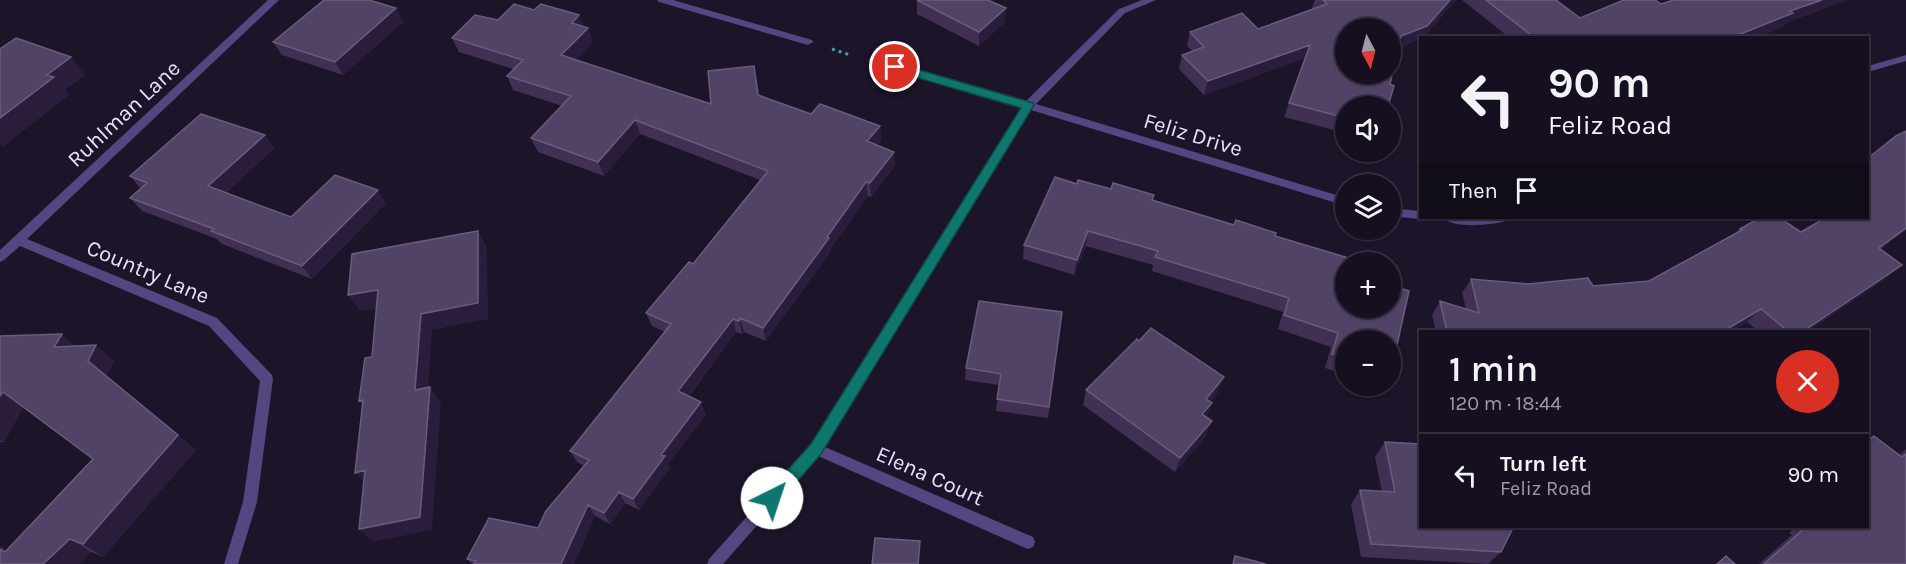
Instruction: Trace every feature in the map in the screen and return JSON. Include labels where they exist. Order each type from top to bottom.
[{"type":"street","name":"Ruhlman Lane","points":[[0,257],[274,0]]},
{"type":"street","points":[[662,0],[808,42]]},
{"type":"street","points":[[714,564],[816,449],[1028,105],[1122,11],[1151,0]]},
{"type":"street","points":[[1869,69],[1906,58]]},
{"type":"street","name":"Feliz Drive","points":[[873,61],[1028,105],[1335,199]]},
{"type":"street","points":[[1401,213],[1419,215]]},
{"type":"street","points":[[1461,219],[1485,221],[1496,219]]},
{"type":"street","name":"Country Lane","points":[[18,240],[213,322],[267,379],[250,502],[231,564]]},
{"type":"street","name":"Elena Court","points":[[816,449],[1028,543]]},
{"type":"path","points":[[808,42],[873,61]]},
{"type":"building","points":[[324,0],[369,0],[396,8],[335,62],[273,42]]},
{"type":"building","points":[[917,0],[988,0],[1006,8],[979,32]]},
{"type":"building","points":[[1323,0],[1450,0],[1427,26],[1401,36],[1401,18],[1335,18],[1335,84],[1390,84],[1394,86],[1391,96],[1335,96],[1335,115],[1289,103],[1310,45],[1208,81],[1182,55],[1204,47],[1190,32],[1242,13],[1258,29],[1327,4]]},
{"type":"building","points":[[1486,0],[1556,0],[1580,18],[1624,0],[1655,0],[1661,4],[1674,0],[1822,0],[1790,11],[1793,13],[1736,36],[1532,36]]},
{"type":"building","points":[[514,4],[534,10],[541,4],[579,15],[572,23],[588,28],[561,55],[711,104],[708,71],[754,66],[758,95],[811,114],[820,104],[880,126],[867,141],[894,152],[870,183],[866,182],[827,237],[829,238],[763,328],[740,318],[739,321],[733,319],[678,391],[701,402],[661,455],[665,456],[633,499],[619,492],[604,513],[588,505],[561,564],[474,564],[476,561],[467,559],[489,518],[538,528],[546,511],[589,460],[570,451],[671,324],[646,313],[689,262],[693,264],[768,171],[635,120],[598,162],[531,138],[571,96],[507,76],[523,60],[452,38],[475,15],[498,20]]},
{"type":"building","points":[[16,38],[71,57],[47,75],[54,77],[0,118],[0,49]]},
{"type":"building","points":[[201,114],[265,135],[208,186],[291,217],[335,175],[378,190],[302,266],[211,231],[214,229],[130,198],[147,183],[130,176]]},
{"type":"building","points":[[1906,131],[1906,228],[1879,248],[1902,265],[1805,330],[1787,330],[1761,309],[1725,330],[1447,330],[1440,301],[1479,313],[1471,279],[1528,284],[1588,278],[1593,286],[1649,281],[1742,230],[1740,229],[1757,219],[1782,219],[1801,232],[1823,219],[1869,219],[1869,157]]},
{"type":"building","points":[[1055,177],[1077,184],[1078,180],[1111,189],[1113,183],[1154,195],[1152,200],[1234,225],[1236,220],[1276,233],[1275,236],[1335,254],[1335,318],[1401,318],[1401,288],[1409,291],[1400,330],[1335,330],[1335,332],[1284,315],[1289,298],[1155,257],[1158,251],[1088,231],[1077,260],[1024,245]]},
{"type":"building","points":[[478,231],[478,303],[421,314],[415,390],[430,387],[420,517],[359,529],[365,470],[355,473],[363,400],[359,401],[365,358],[372,357],[378,290],[348,295],[352,254]]},
{"type":"building","points":[[979,301],[1062,312],[1049,407],[997,399],[1001,374],[966,368]]},
{"type":"building","points":[[1151,328],[1224,377],[1206,399],[1212,403],[1202,414],[1212,421],[1180,458],[1086,390]]},
{"type":"building","points":[[62,334],[54,347],[96,345],[88,361],[178,435],[83,544],[70,539],[43,564],[0,564],[0,549],[5,552],[93,459],[3,392],[0,396],[0,336]]},
{"type":"building","points":[[1874,436],[1902,457],[1906,454],[1906,564],[1764,564],[1805,528],[1869,528],[1869,440]]},
{"type":"building","points":[[1385,442],[1419,444],[1419,528],[1513,528],[1501,552],[1371,544],[1360,490],[1395,492]]},
{"type":"building","points":[[875,538],[920,541],[918,564],[872,564]]},
{"type":"building","points":[[1235,556],[1266,564],[1233,564]]},
{"type":"building","points":[[1726,556],[1735,564],[1717,564]]},
{"type":"route","points":[[772,498],[816,449],[1028,105],[895,67]]}]
